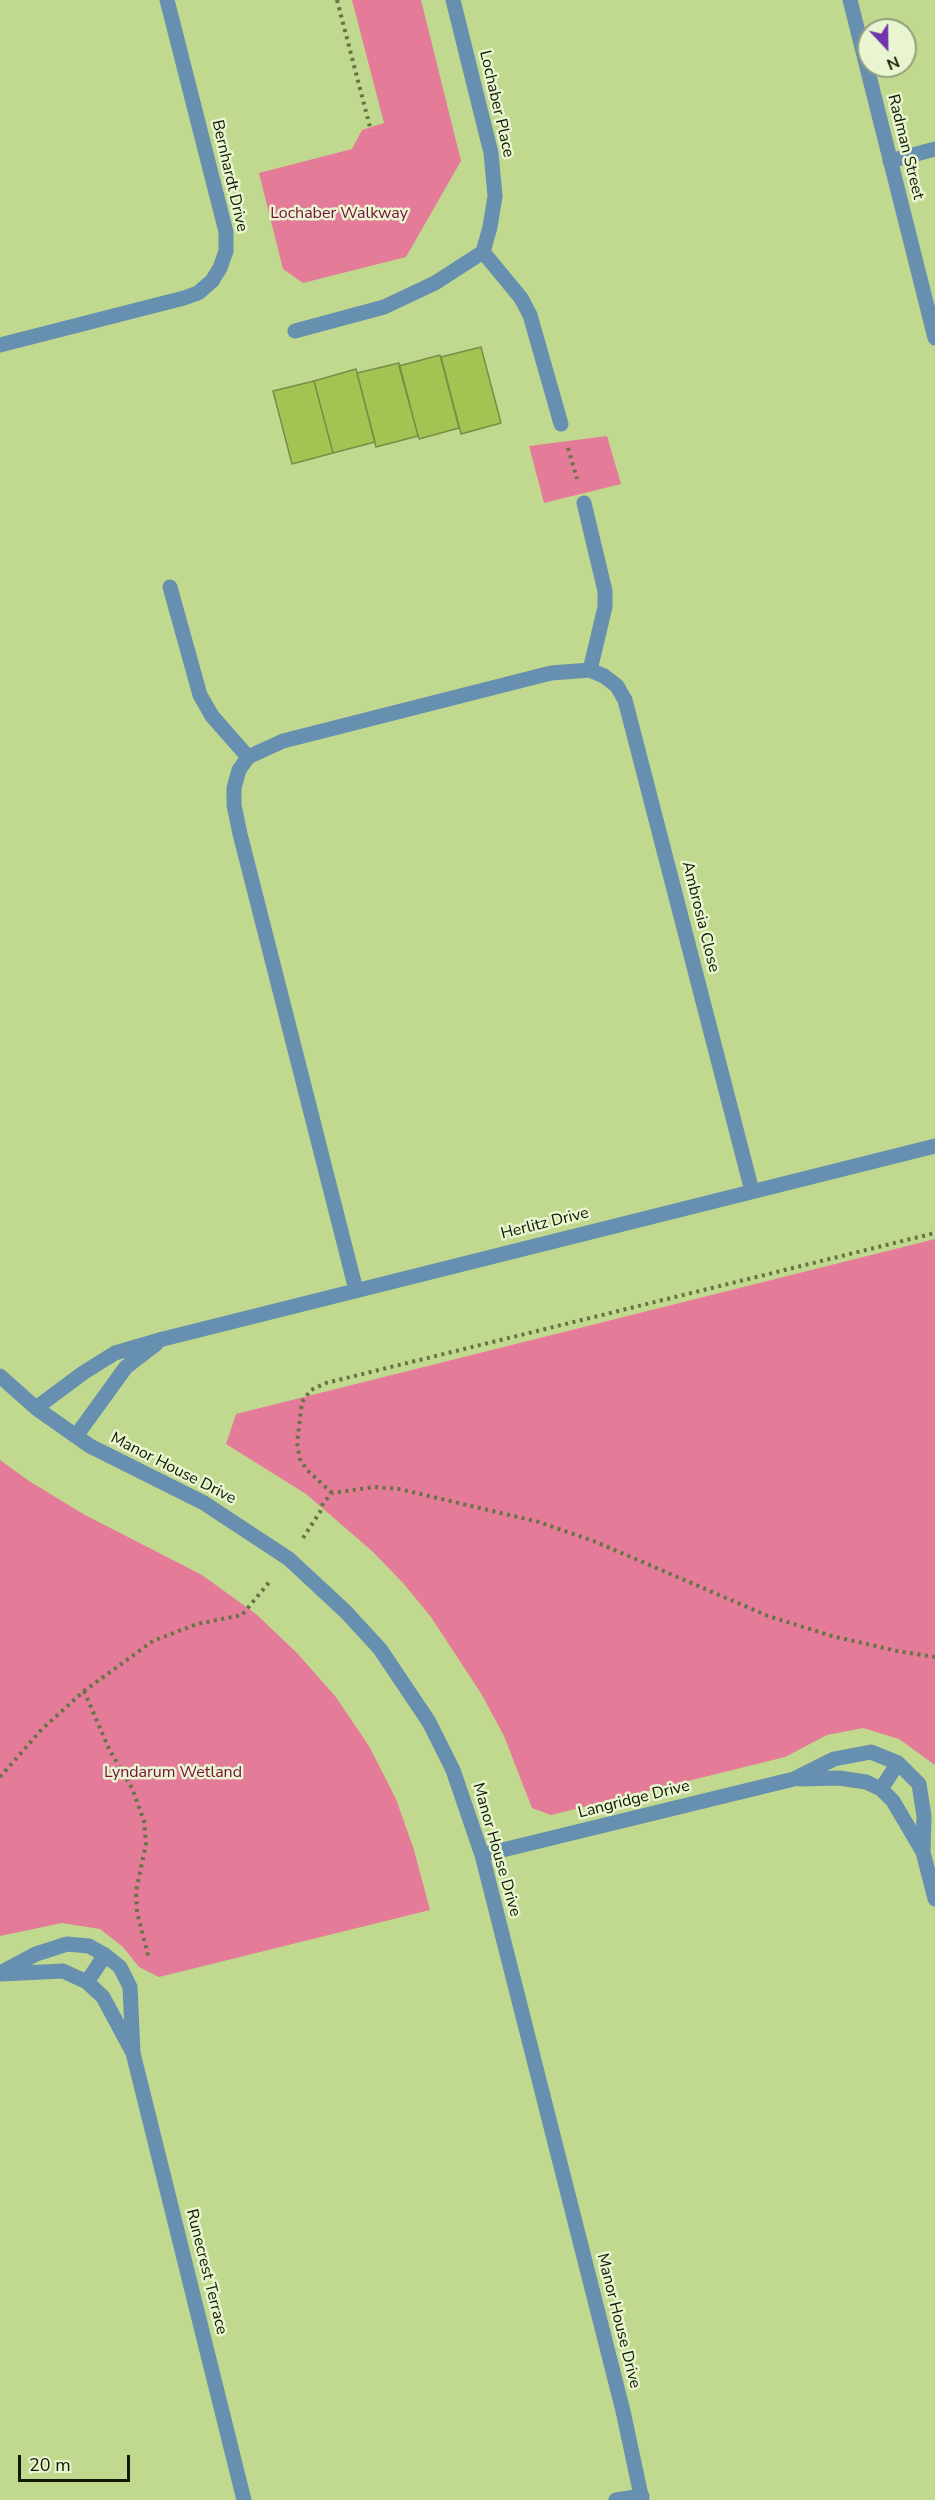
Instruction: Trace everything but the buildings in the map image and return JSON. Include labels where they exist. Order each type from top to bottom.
[{"type":"street","name":"Bernhardt Drive","points":[[0,345],[184,298],[205,287],[220,268],[226,251],[226,232],[167,0]]},
{"type":"street","name":"Lochaber Place","points":[[453,0],[491,153],[495,196],[483,252]]},
{"type":"street","name":"Radman Street","points":[[850,0],[935,338]]},
{"type":"street","points":[[890,161],[935,150]]},
{"type":"street","points":[[295,331],[384,307],[435,283],[483,252],[521,298],[530,315],[561,424]]},
{"type":"street","points":[[356,1290],[234,805],[236,779],[248,757],[283,741],[560,670],[590,670],[605,607],[605,591],[584,503]]},
{"type":"street","points":[[170,587],[200,695],[212,716],[248,757]]},
{"type":"street","name":"Ambrosia Close","points":[[590,670],[604,676],[617,686],[626,700],[752,1191]]},
{"type":"street","name":"Herlitz Drive","points":[[36,1408],[83,1373],[115,1353],[163,1339],[935,1146]]},
{"type":"street","name":"Herlitz Drive","points":[[76,1436],[126,1367],[163,1339]]},
{"type":"street","name":"Manor House Drive","points":[[0,1376],[36,1408],[76,1436],[131,1468],[204,1503],[289,1558],[346,1612],[380,1649],[429,1722],[453,1770],[482,1855],[623,2410],[642,2498]]},
{"type":"street","name":"Langridge Drive","points":[[794,1779],[834,1759],[871,1752],[898,1763],[919,1784],[924,1816],[923,1852],[935,1899]]},
{"type":"street","points":[[881,1789],[898,1763]]},
{"type":"street","name":"Langridge Drive","points":[[482,1855],[794,1779],[839,1778],[866,1782],[881,1789],[892,1801],[923,1852]]},
{"type":"street","name":"Runecrest Terrace","points":[[0,1974],[36,1954],[67,1944],[89,1946],[120,1967],[130,1987],[133,2053],[244,2500]]},
{"type":"street","points":[[87,1982],[105,1955]]},
{"type":"street","name":"Runecrest Terrace","points":[[0,1974],[63,1971],[87,1982],[103,1997],[133,2053]]},
{"type":"street","points":[[616,2500],[642,2498]]},
{"type":"path","points":[[337,0],[371,131]]},
{"type":"path","points":[[561,424],[584,503]]},
{"type":"path","points":[[332,1494],[307,1470],[300,1459],[297,1443],[302,1402],[311,1390],[326,1383],[935,1233]]},
{"type":"path","points":[[0,1777],[42,1729],[84,1691],[153,1641],[173,1631],[242,1615],[289,1558],[314,1524],[323,1503],[332,1494],[374,1486],[399,1489],[539,1522],[596,1542],[768,1616],[832,1636],[935,1657]]},
{"type":"path","points":[[84,1691],[109,1749],[132,1788],[144,1821],[146,1844],[136,1891],[137,1912],[150,1965]]},
{"type":"green space","name":"Lochaber Walkway","points":[[352,0],[421,0],[461,161],[406,257],[303,283],[283,269],[259,173],[352,149],[362,130],[384,123]]},
{"type":"green space","points":[[607,436],[621,484],[544,503],[529,446]]},
{"type":"green space","points":[[935,1239],[935,1765],[899,1739],[863,1728],[827,1735],[785,1757],[551,1815],[532,1808],[504,1736],[482,1695],[431,1617],[403,1583],[372,1551],[306,1494],[226,1444],[236,1414]]},
{"type":"green space","name":"Lyndarum Wetland","points":[[0,1460],[29,1481],[85,1515],[202,1575],[256,1614],[297,1653],[335,1696],[369,1746],[396,1799],[414,1850],[430,1910],[159,1977],[139,1967],[123,1947],[100,1929],[62,1923],[0,1936]]}]
